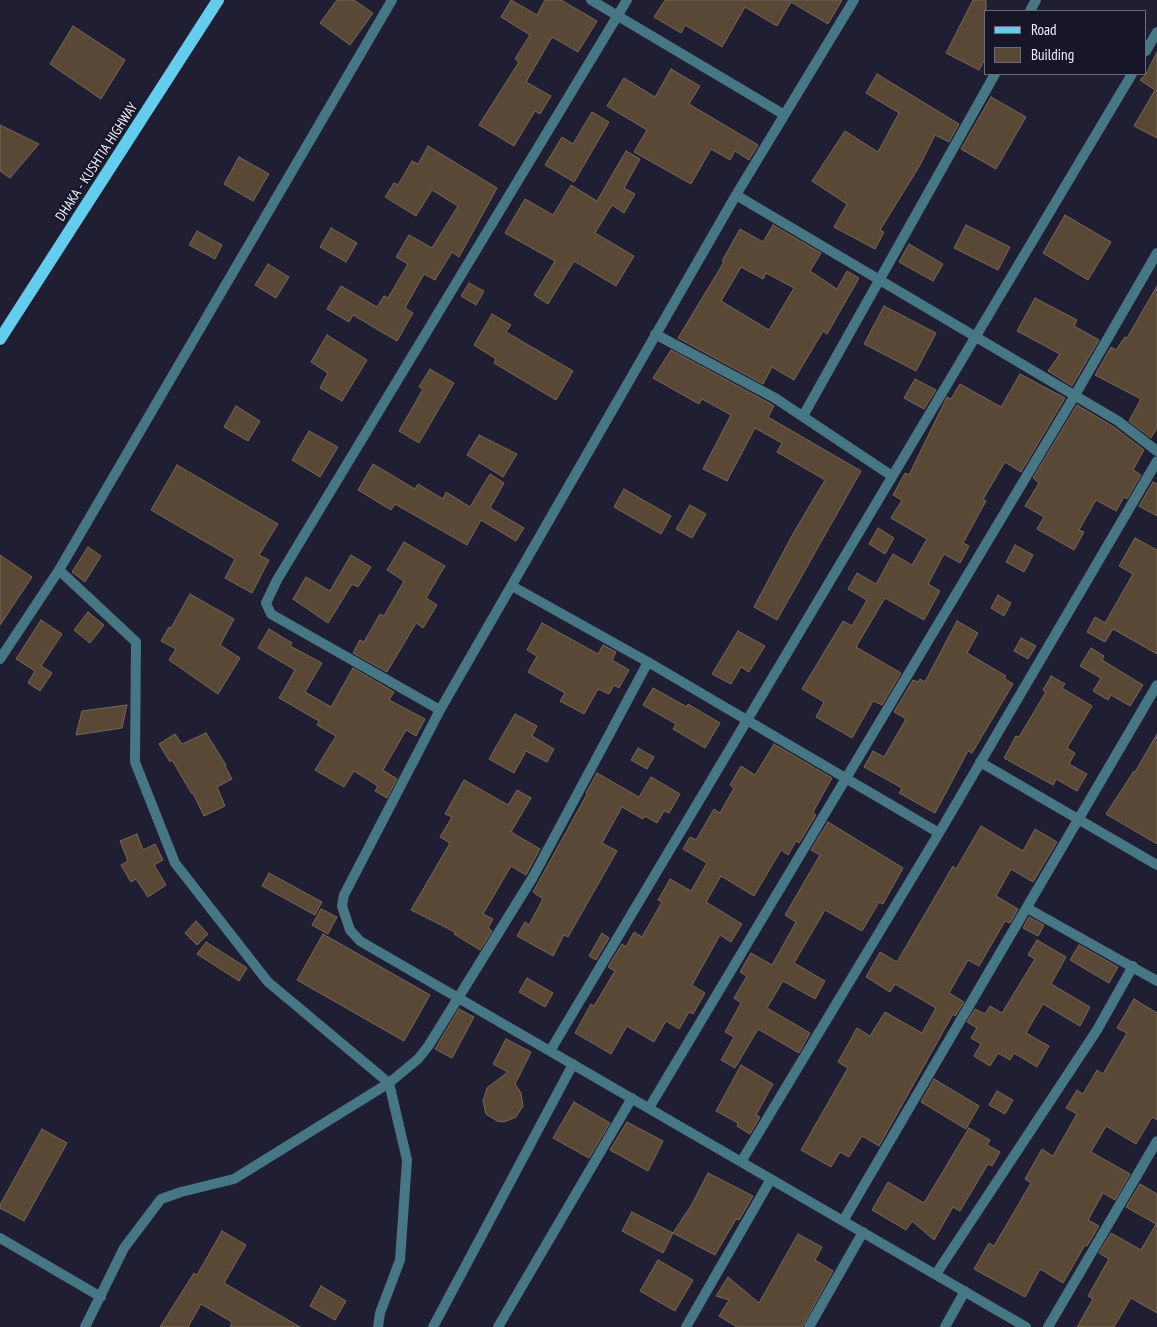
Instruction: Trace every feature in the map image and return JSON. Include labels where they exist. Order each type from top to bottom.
[{"type":"main road","name":"DHAKA - KUSHTIA HIGHWAY","points":[[0,339],[218,0]]},
{"type":"street","points":[[0,659],[59,570],[392,0]]},
{"type":"street","points":[[591,0],[783,114]]},
{"type":"street","points":[[440,710],[270,614],[266,602],[282,572],[627,0]]},
{"type":"street","points":[[854,0],[783,114],[440,710],[344,894],[342,906],[350,930],[360,941],[1026,1327]]},
{"type":"street","points":[[1147,49],[1157,32]]},
{"type":"street","points":[[803,416],[994,75]]},
{"type":"street","points":[[550,1051],[1131,75]]},
{"type":"street","points":[[736,195],[880,278],[1118,420],[1157,450]]},
{"type":"street","points":[[649,1108],[1075,395],[1157,253]]},
{"type":"street","points":[[655,334],[776,398],[892,476]]},
{"type":"street","points":[[741,1162],[939,833],[1157,461]]},
{"type":"street","points":[[59,570],[136,642],[135,762],[175,863],[268,982],[389,1083],[407,1160],[400,1260],[380,1313],[378,1327]]},
{"type":"street","points":[[512,586],[648,662],[939,833]]},
{"type":"street","points":[[85,1327],[124,1248],[161,1199],[181,1192],[234,1180],[389,1083],[418,1059],[429,1045],[533,876],[648,662]]},
{"type":"street","points":[[843,1221],[1080,820],[1157,685]]},
{"type":"street","points":[[980,762],[1157,865]]},
{"type":"street","points":[[1027,908],[1157,980]]},
{"type":"street","points":[[936,1274],[1096,1030],[1133,966]]},
{"type":"street","points":[[433,1327],[573,1064]]},
{"type":"street","points":[[498,1327],[632,1098]]},
{"type":"street","points":[[1048,1327],[1157,1141]]},
{"type":"street","points":[[686,1327],[771,1179]]},
{"type":"street","points":[[809,1327],[863,1232]]},
{"type":"street","points":[[0,1238],[101,1297]]},
{"type":"street","points":[[944,1327],[965,1291]]},
{"type":"building","points":[[337,0],[354,0],[373,13],[350,45],[320,23]]},
{"type":"building","points":[[511,0],[537,15],[545,0],[561,0],[597,21],[578,52],[552,37],[526,82],[551,96],[540,114],[535,111],[514,146],[479,125],[519,62],[515,59],[530,35],[501,17]]},
{"type":"building","points":[[665,0],[842,0],[828,24],[791,2],[777,26],[745,7],[722,47],[685,25],[681,33],[654,17]]},
{"type":"building","points":[[973,0],[986,0],[986,10],[984,10],[984,61],[979,70],[946,53]]},
{"type":"building","points":[[73,26],[125,60],[101,99],[50,64]]},
{"type":"building","points":[[1157,52],[1157,138],[1134,126],[1155,90],[1140,80],[1147,75]]},
{"type":"building","points":[[671,69],[700,86],[689,104],[758,145],[749,160],[735,151],[730,160],[711,149],[691,184],[634,152],[647,130],[607,106],[624,78],[655,97]]},
{"type":"building","points":[[877,74],[959,124],[949,142],[935,135],[920,165],[880,230],[884,232],[875,249],[834,227],[847,204],[812,181],[845,131],[878,152],[899,113],[866,93]]},
{"type":"building","points":[[991,97],[1026,117],[996,169],[961,149]]},
{"type":"building","points":[[592,112],[609,122],[574,182],[545,165],[562,137],[573,144]]},
{"type":"building","points":[[0,125],[39,144],[10,178],[0,171]]},
{"type":"building","points":[[428,146],[497,188],[459,257],[452,252],[435,280],[424,274],[405,308],[413,313],[397,341],[353,315],[349,322],[327,309],[341,286],[377,307],[384,296],[388,298],[408,264],[396,257],[409,235],[432,248],[458,206],[432,190],[416,216],[385,197],[394,183],[398,185],[412,161],[418,164]]},
{"type":"building","points":[[626,151],[640,159],[624,188],[635,194],[624,213],[612,205],[595,233],[634,256],[616,286],[574,261],[548,304],[534,295],[555,261],[505,233],[525,199],[553,215],[571,185],[597,201]]},
{"type":"building","points":[[239,157],[269,174],[253,201],[224,184]]},
{"type":"building","points":[[1065,215],[1111,242],[1088,280],[1043,253]]},
{"type":"building","points":[[773,225],[821,253],[810,271],[837,289],[847,271],[859,278],[827,334],[823,331],[794,380],[772,367],[763,384],[678,338],[724,262],[722,261],[740,229],[763,242]],"holes":[[[741,267],[763,279],[766,273],[794,288],[769,330],[721,301]]]},
{"type":"building","points":[[966,225],[1010,247],[998,270],[954,248]]},
{"type":"building","points":[[331,228],[357,243],[346,262],[320,247]]},
{"type":"building","points":[[197,231],[222,245],[215,259],[189,245]]},
{"type":"building","points":[[909,244],[943,264],[933,281],[899,262]]},
{"type":"building","points":[[268,264],[289,277],[276,298],[255,285]]},
{"type":"building","points":[[469,283],[484,291],[476,305],[461,296]]},
{"type":"building","points":[[1157,286],[1157,428],[1151,438],[1129,421],[1141,399],[1095,375],[1111,347],[1116,350],[1125,337],[1127,338]]},
{"type":"building","points":[[1035,298],[1077,320],[1074,326],[1099,340],[1072,386],[1048,371],[1060,354],[1017,331]]},
{"type":"building","points":[[884,306],[936,333],[916,371],[864,344]]},
{"type":"building","points":[[492,314],[511,325],[506,332],[573,371],[556,400],[494,363],[496,359],[474,345]]},
{"type":"building","points":[[327,335],[367,360],[342,401],[320,388],[328,373],[311,362]]},
{"type":"building","points":[[671,350],[771,404],[774,406],[768,417],[861,471],[777,620],[754,607],[794,532],[825,480],[777,452],[782,443],[755,428],[727,481],[703,469],[731,415],[702,399],[699,404],[653,378]]},
{"type":"building","points":[[430,369],[454,383],[419,443],[399,431],[423,389],[419,387]]},
{"type":"building","points":[[1020,374],[1065,398],[1021,472],[1005,462],[983,499],[986,501],[963,543],[969,546],[960,563],[944,554],[928,584],[940,591],[924,620],[885,598],[856,647],[901,673],[882,705],[873,701],[852,738],[816,717],[824,702],[802,689],[843,621],[852,626],[867,600],[848,589],[857,573],[876,584],[893,554],[912,565],[927,539],[891,518],[902,500],[893,495],[905,473],[909,475],[947,397],[951,399],[960,384],[1001,407]]},
{"type":"building","points":[[915,379],[936,390],[924,409],[904,398]]},
{"type":"building","points":[[1077,405],[1114,427],[1144,450],[1133,470],[1141,475],[1127,499],[1124,497],[1116,511],[1096,500],[1079,530],[1084,532],[1074,550],[1037,529],[1044,517],[1025,506],[1039,483],[1033,478]]},
{"type":"building","points":[[236,406],[260,421],[248,441],[224,427]]},
{"type":"building","points":[[309,431],[338,447],[320,477],[292,460]]},
{"type":"building","points":[[479,435],[517,454],[503,477],[467,455]]},
{"type":"building","points":[[373,464],[415,489],[418,484],[443,499],[446,492],[470,507],[490,474],[504,483],[490,508],[524,528],[516,541],[481,520],[467,545],[395,504],[391,510],[358,490]]},
{"type":"building","points":[[177,465],[278,524],[259,555],[269,560],[252,593],[225,578],[235,559],[151,510]]},
{"type":"building","points":[[1153,482],[1157,484],[1157,516],[1139,506]]},
{"type":"building","points":[[624,489],[671,516],[661,534],[614,507]]},
{"type":"building","points":[[690,505],[706,514],[692,538],[676,529]]},
{"type":"building","points":[[878,528],[894,538],[885,554],[869,544]]},
{"type":"building","points":[[1135,538],[1157,550],[1157,654],[1113,629],[1105,642],[1087,632],[1095,617],[1105,623],[1133,574],[1119,566]]},
{"type":"building","points":[[404,542],[445,566],[426,598],[437,605],[423,628],[416,623],[387,672],[353,653],[360,640],[364,642],[380,614],[384,616],[404,581],[387,570]]},
{"type":"building","points":[[1015,545],[1033,555],[1024,572],[1006,562]]},
{"type":"building","points":[[88,547],[101,556],[85,582],[72,572]]},
{"type":"building","points":[[0,555],[32,577],[0,625]]},
{"type":"building","points":[[351,555],[371,567],[358,587],[352,584],[328,623],[293,599],[306,577],[330,591]]},
{"type":"building","points":[[190,594],[234,619],[220,645],[240,658],[218,694],[169,660],[176,649],[161,641],[169,627],[171,628]]},
{"type":"building","points":[[998,595],[1011,603],[1004,616],[991,608]]},
{"type":"building","points":[[88,612],[104,625],[90,643],[74,630]]},
{"type":"building","points":[[41,620],[62,634],[41,666],[52,673],[40,691],[28,683],[35,671],[16,659]]},
{"type":"building","points":[[957,621],[978,633],[967,653],[1006,676],[1004,678],[1013,684],[972,753],[968,751],[935,813],[899,793],[902,788],[864,767],[873,751],[884,757],[906,719],[894,712],[913,680],[918,682],[920,679],[925,682]]},
{"type":"building","points":[[542,623],[598,654],[603,645],[616,652],[612,660],[629,670],[619,688],[614,685],[609,694],[598,689],[584,714],[560,701],[565,693],[528,672],[537,656],[527,650]]},
{"type":"building","points":[[269,629],[292,643],[290,646],[322,663],[305,692],[331,707],[353,668],[394,692],[389,700],[425,719],[416,736],[406,730],[383,770],[397,779],[387,798],[375,791],[378,786],[354,771],[344,787],[315,770],[336,736],[317,725],[319,721],[279,698],[295,670],[258,648]]},
{"type":"building","points":[[738,631],[765,646],[749,672],[741,667],[731,684],[712,674]]},
{"type":"building","points":[[1021,638],[1036,646],[1028,659],[1014,651]]},
{"type":"building","points":[[1091,648],[1104,656],[1102,660],[1143,685],[1130,706],[1111,695],[1108,700],[1093,691],[1101,678],[1080,666]]},
{"type":"building","points":[[1051,676],[1065,684],[1062,688],[1092,706],[1067,748],[1075,753],[1069,764],[1087,774],[1077,791],[1056,779],[1053,785],[1004,758],[1016,736],[1019,737],[1046,692],[1043,690]]},
{"type":"building","points":[[653,688],[687,707],[688,704],[720,723],[705,748],[673,729],[676,724],[643,705]]},
{"type":"building","points":[[127,705],[122,728],[76,735],[82,711]]},
{"type":"building","points":[[515,714],[537,726],[532,736],[554,749],[547,762],[526,751],[514,773],[489,759]]},
{"type":"building","points":[[206,733],[226,765],[232,779],[217,787],[225,806],[204,816],[193,793],[172,760],[170,762],[159,744],[175,734],[182,744]]},
{"type":"building","points":[[1157,734],[1157,844],[1106,814],[1135,772]]},
{"type":"building","points":[[774,744],[832,778],[813,812],[816,815],[799,843],[796,841],[788,855],[781,850],[754,896],[721,876],[706,902],[742,924],[731,942],[720,935],[692,985],[705,993],[693,1014],[689,1012],[679,1029],[666,1021],[654,1042],[627,1026],[611,1054],[575,1033],[591,1004],[594,1006],[615,971],[608,967],[622,944],[626,947],[634,932],[642,937],[662,902],[658,900],[670,879],[691,891],[707,863],[683,849],[690,837],[696,840],[714,809],[720,813],[734,788],[730,785],[741,766],[755,775]]},
{"type":"building","points":[[638,748],[654,757],[647,769],[631,760]]},
{"type":"building","points":[[597,773],[639,797],[651,777],[680,794],[669,813],[664,811],[657,823],[645,816],[643,819],[622,807],[602,843],[617,851],[568,937],[564,935],[553,956],[517,936],[525,922],[529,925],[543,899],[533,892]]},
{"type":"building","points":[[464,780],[508,805],[517,790],[531,798],[511,832],[540,849],[526,875],[511,866],[483,914],[493,919],[488,928],[492,931],[480,950],[454,934],[455,932],[411,910],[450,843],[440,837],[452,817],[445,814]]},
{"type":"building","points":[[828,822],[903,868],[883,904],[879,902],[862,931],[825,910],[794,963],[825,981],[815,999],[783,981],[767,1008],[810,1033],[799,1053],[758,1029],[735,1068],[721,1060],[734,1037],[725,1032],[741,1003],[734,998],[747,976],[740,972],[751,953],[772,965],[796,922],[785,915],[820,855],[811,850]]},
{"type":"building","points":[[981,826],[1023,851],[1035,829],[1057,842],[1033,882],[1011,869],[996,896],[1018,909],[1010,923],[1005,921],[979,966],[968,960],[949,993],[964,1002],[955,1016],[953,1014],[879,1146],[862,1136],[849,1157],[840,1152],[831,1167],[801,1150],[848,1068],[838,1062],[857,1028],[870,1036],[885,1012],[922,1033],[936,1008],[895,984],[890,992],[866,977],[880,952],[897,962],[953,866],[956,869]]},
{"type":"building","points":[[137,834],[143,850],[155,844],[163,860],[154,865],[166,885],[148,897],[136,879],[131,882],[121,865],[128,861],[120,841]]},
{"type":"building","points":[[269,873],[322,902],[315,915],[262,886]]},
{"type":"building","points":[[321,909],[337,917],[328,934],[312,925]]},
{"type":"building","points":[[1029,917],[1044,925],[1038,936],[1023,928]]},
{"type":"building","points":[[196,921],[208,934],[197,945],[185,933]]},
{"type":"building","points":[[602,933],[609,938],[596,960],[589,956]]},
{"type":"building","points":[[323,934],[430,995],[404,1041],[297,980]]},
{"type":"building","points":[[1037,940],[1066,957],[1051,984],[1090,1007],[1080,1026],[1043,1004],[1026,1033],[1049,1046],[1037,1067],[1014,1053],[1010,1060],[998,1053],[990,1066],[974,1056],[981,1044],[971,1038],[977,1028],[967,1022],[975,1009],[985,1014],[990,1006],[1002,1013],[1035,959],[1028,955]]},
{"type":"building","points":[[206,942],[247,968],[239,981],[197,954]]},
{"type":"building","points":[[1079,945],[1118,967],[1109,983],[1070,960]]},
{"type":"building","points":[[527,978],[553,993],[545,1007],[519,992]]},
{"type":"building","points":[[1134,999],[1157,1013],[1157,1120],[1152,1117],[1136,1144],[1106,1126],[1091,1152],[1130,1174],[1115,1200],[1103,1193],[1088,1220],[1099,1226],[1087,1246],[1085,1245],[1063,1283],[1040,1269],[1025,1297],[974,1269],[989,1243],[994,1246],[1031,1183],[1025,1179],[1042,1149],[1053,1156],[1077,1114],[1066,1108],[1077,1090],[1083,1094],[1097,1070],[1103,1074],[1127,1033],[1117,1028]]},
{"type":"building","points":[[459,1009],[474,1017],[452,1058],[435,1049]]},
{"type":"building","points":[[506,1039],[531,1052],[515,1084],[521,1093],[523,1106],[516,1117],[504,1122],[497,1121],[486,1114],[483,1101],[487,1088],[508,1072],[493,1064]]},
{"type":"building","points":[[741,1065],[773,1084],[756,1115],[760,1117],[750,1134],[737,1126],[738,1123],[716,1111]]},
{"type":"building","points":[[934,1079],[979,1106],[966,1129],[921,1102]]},
{"type":"building","points":[[997,1091],[1013,1100],[1005,1114],[989,1105]]},
{"type":"building","points":[[574,1102],[610,1123],[589,1158],[553,1138]]},
{"type":"building","points":[[627,1122],[663,1141],[648,1171],[610,1150]]},
{"type":"building","points":[[969,1128],[990,1140],[987,1145],[1000,1152],[992,1166],[988,1164],[960,1211],[953,1207],[934,1240],[912,1221],[906,1230],[872,1210],[888,1182],[924,1203]]},
{"type":"building","points":[[42,1129],[67,1143],[24,1221],[0,1208],[0,1205]]},
{"type":"building","points":[[708,1173],[753,1196],[739,1220],[736,1219],[715,1255],[673,1233],[692,1204]]},
{"type":"building","points":[[1140,1184],[1157,1194],[1157,1313],[1131,1298],[1114,1327],[1077,1327],[1093,1299],[1088,1296],[1109,1259],[1099,1253],[1111,1233],[1141,1250],[1156,1224],[1126,1207]]},
{"type":"building","points":[[632,1212],[673,1233],[663,1253],[622,1231]]},
{"type":"building","points":[[222,1231],[246,1245],[224,1283],[300,1327],[230,1327],[232,1322],[201,1304],[188,1327],[160,1327],[194,1273],[197,1275]]},
{"type":"building","points":[[798,1234],[822,1247],[815,1260],[833,1271],[802,1327],[737,1327],[719,1316],[729,1300],[716,1296],[728,1277],[759,1303]]},
{"type":"building","points":[[658,1260],[693,1280],[675,1311],[640,1291]]},
{"type":"building","points":[[321,1286],[346,1301],[335,1320],[310,1306]]}]
